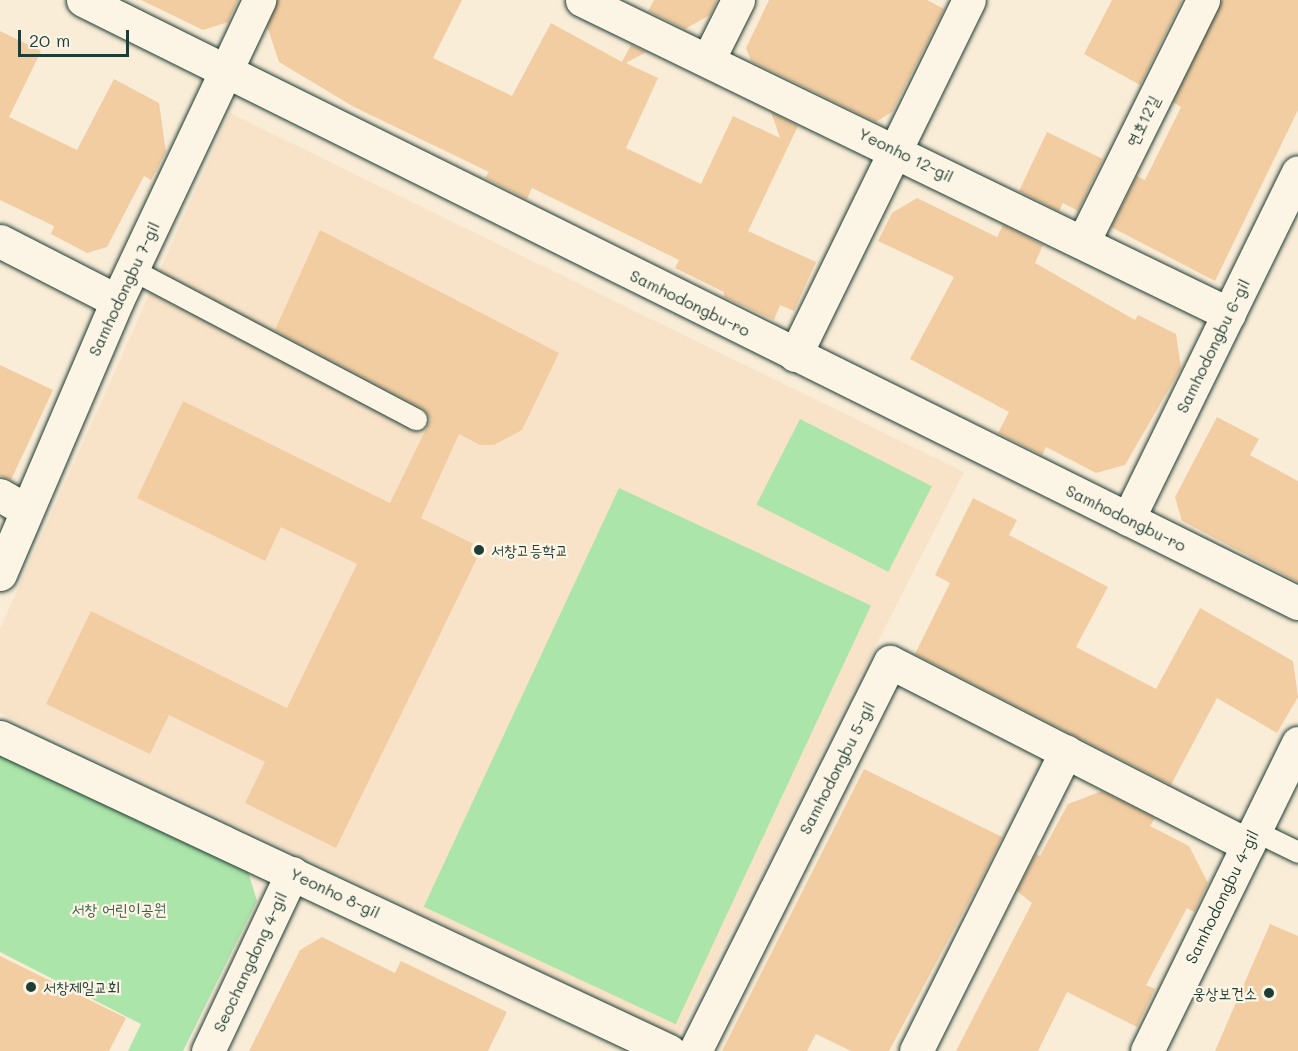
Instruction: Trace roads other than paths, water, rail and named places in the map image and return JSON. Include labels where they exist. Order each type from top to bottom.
[{"type":"street","name":"Samhodongbu-ro","points":[[83,0],[1298,603]]},
{"type":"street","name":"Samhodongbu 7-gil","points":[[0,574],[13,502],[133,270],[223,70],[259,0]]},
{"type":"street","name":"Yeonho 12-gil","points":[[582,0],[894,148],[1229,314]]},
{"type":"street","points":[[708,60],[738,0]]},
{"type":"street","points":[[795,355],[894,148],[969,0]]},
{"type":"street","name":"연호12길","points":[[1083,242],[1203,0]]},
{"type":"street","name":"Samhodongbu 6-gil","points":[[1128,519],[1298,172]]},
{"type":"street","points":[[0,241],[117,302]]},
{"type":"street","name":"Samhodongbu 5-gil","points":[[695,1051],[890,662],[1066,752],[1251,838]]},
{"type":"street","name":"Yeonho 8-gil","points":[[0,737],[669,1051]]},
{"type":"street","name":"Samhodongbu 4-gil","points":[[1147,1051],[1298,743]]},
{"type":"street","points":[[916,1051],[1066,752]]},
{"type":"street","name":"Seochangdong 4-gil","points":[[208,1051],[292,873]]},
{"type":"lane","points":[[133,270],[416,419]]},
{"type":"lane","points":[[1251,838],[1298,852]]},
{"type":"place","name":"서창고등학교","points":[[479,550]]},
{"type":"place","name":"서창제일교회","points":[[31,987]]},
{"type":"place","name":"웅상보건소","points":[[1269,993]]},
{"type":"park label","name":"서창 어린이공원","points":[[119,909]]}]
